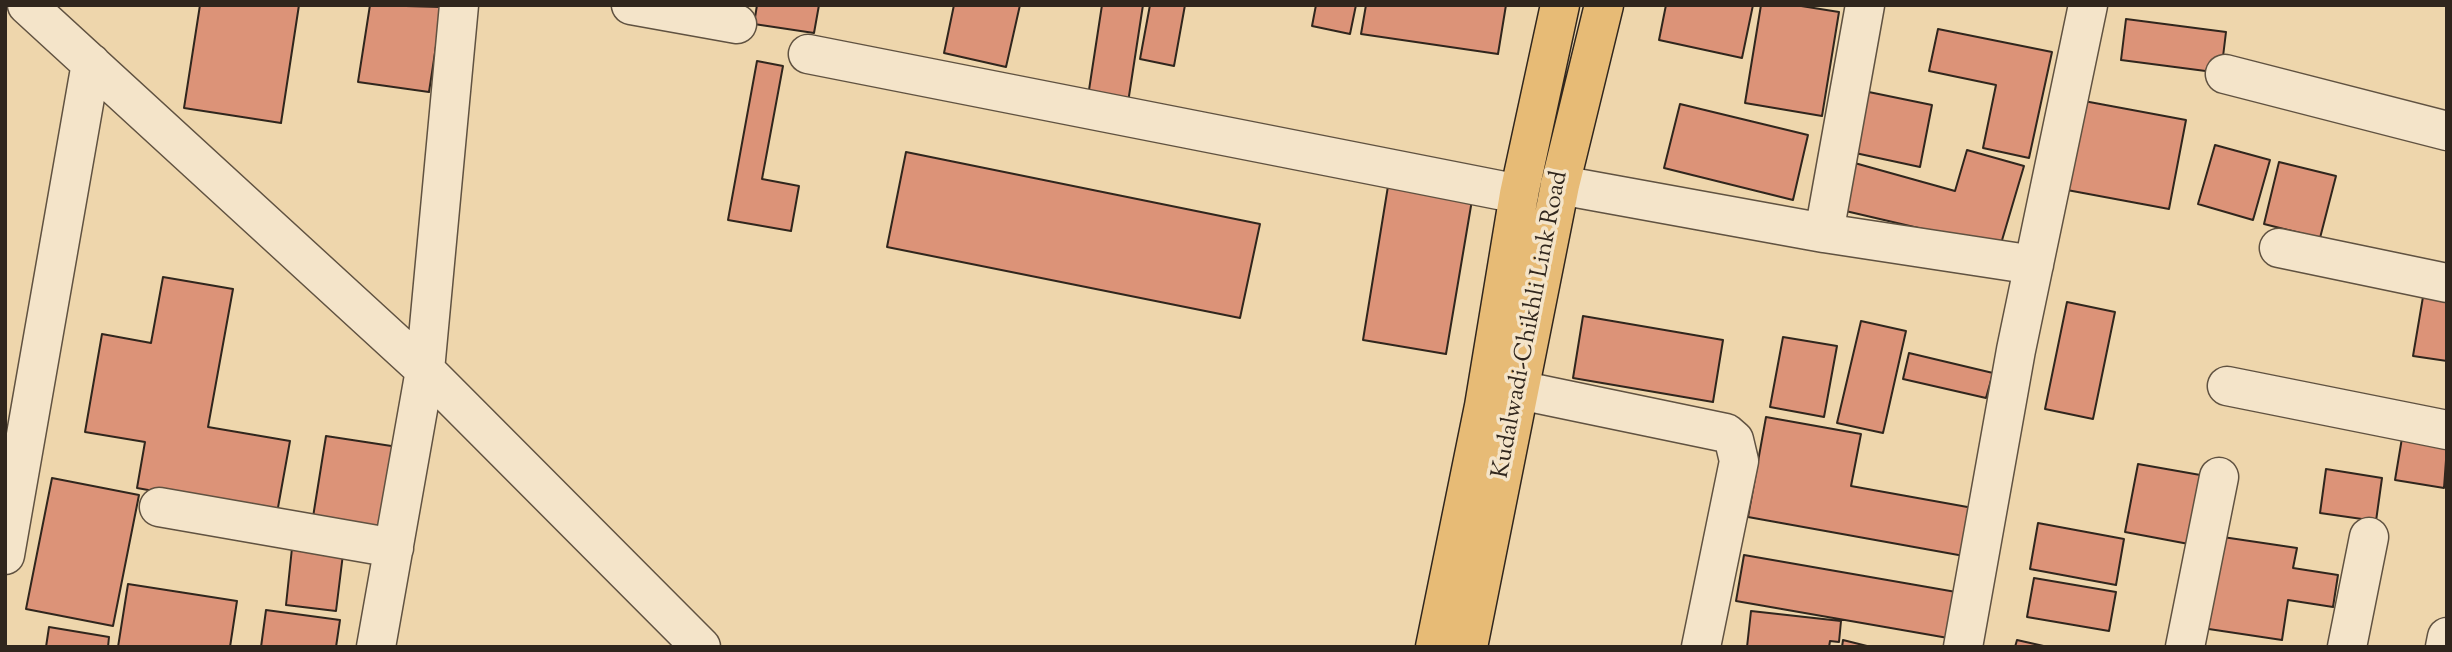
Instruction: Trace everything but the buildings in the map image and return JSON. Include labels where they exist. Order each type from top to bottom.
[{"type":"main road","name":"Kudalwadi-Chikhli Link Road","points":[[1435,647],[1484,406],[1519,194],[1560,5]]},
{"type":"main road","name":"Kudalwadi-Chikhli Link Road","points":[[1468,647],[1560,185],[1604,5]]},
{"type":"street","points":[[27,5],[62,20],[91,63],[425,370],[701,647]]},
{"type":"street","points":[[376,647],[425,370],[458,5]]},
{"type":"street","points":[[631,5],[737,24]]},
{"type":"street","points":[[1824,233],[1865,5]]},
{"type":"street","points":[[1963,647],[2034,265],[2088,5]]},
{"type":"street","points":[[808,54],[1519,194]]},
{"type":"street","points":[[5,555],[91,63]]},
{"type":"street","points":[[2225,74],[2447,131]]},
{"type":"street","points":[[1560,185],[1824,233],[2034,265]]},
{"type":"street","points":[[2279,248],[2447,283]]},
{"type":"street","points":[[2227,386],[2447,430]]},
{"type":"street","points":[[1519,390],[1726,433],[1734,440],[1739,461],[1701,647]]},
{"type":"street","points":[[2185,647],[2219,477]]},
{"type":"street","points":[[159,507],[394,548]]},
{"type":"street","points":[[2347,647],[2369,537]]},
{"type":"street","points":[[2445,647],[2447,637]]}]
